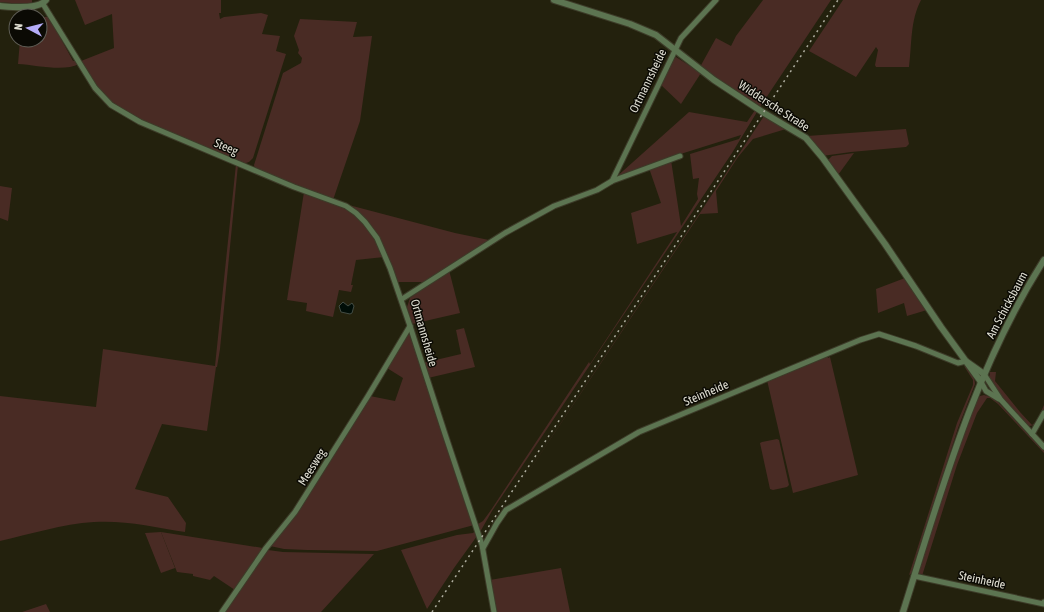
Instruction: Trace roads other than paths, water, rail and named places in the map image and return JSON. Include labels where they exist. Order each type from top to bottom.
[{"type":"street","name":"Widdersche Straße","points":[[554,0],[630,24],[656,35],[714,80],[764,113],[806,138],[822,157],[885,244],[941,327],[981,382]]},
{"type":"street","name":"Ortmannsheide","points":[[612,181],[681,38],[716,0]]},
{"type":"street","points":[[0,6],[33,7],[45,2]]},
{"type":"street","name":"Steeg","points":[[45,2],[95,88],[111,106],[140,122],[294,187],[346,206],[365,222],[377,238],[402,299]]},
{"type":"street","name":"Ortmannsheide","points":[[483,548],[402,299],[505,233],[554,206],[596,190],[612,181],[680,156]]},
{"type":"street","name":"Am Schicksbaum","points":[[903,612],[956,444],[984,374],[1028,285],[1044,260]]},
{"type":"street","name":"Meesweg","points":[[222,612],[266,548],[295,512],[410,326]]},
{"type":"street","name":"Steinheide","points":[[483,548],[506,510],[639,432],[860,340],[879,334],[916,346],[958,363],[966,361]]},
{"type":"street","points":[[966,361],[984,374],[1001,400],[1044,447]]},
{"type":"street","points":[[981,382],[986,391],[1001,400]]},
{"type":"street","points":[[1032,434],[1044,413]]},
{"type":"street","points":[[483,548],[494,612]]},
{"type":"street","name":"Steinheide","points":[[914,576],[1044,604],[1044,602]]},
{"type":"railway","points":[[432,612],[838,0]]}]
